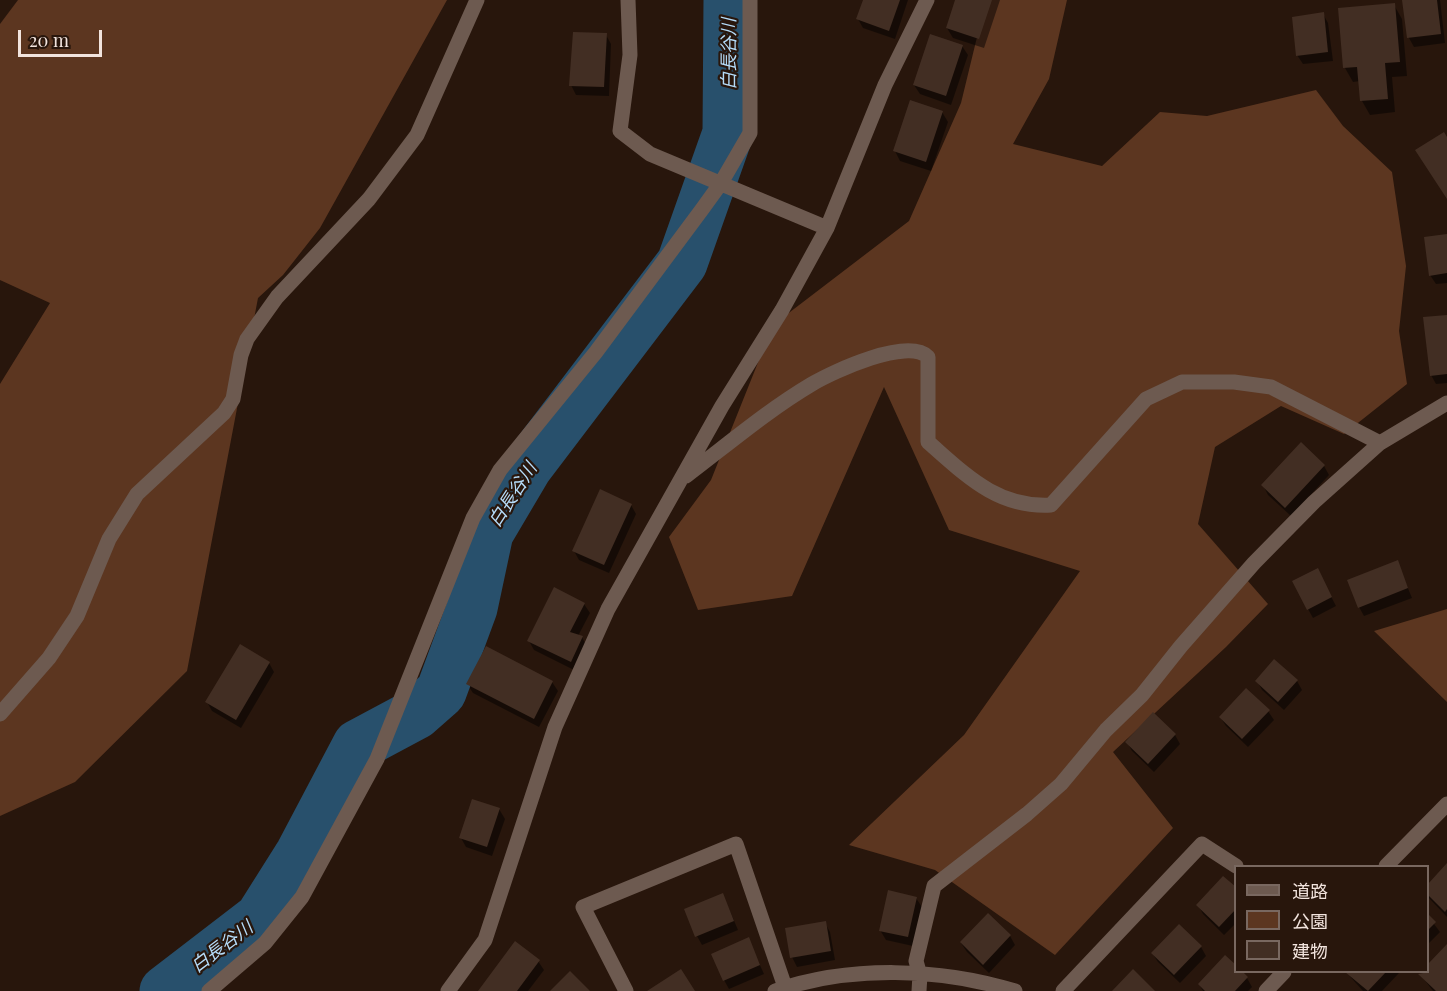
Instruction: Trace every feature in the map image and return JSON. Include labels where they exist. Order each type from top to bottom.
[{"type":"street","points":[[0,714],[49,658],[77,616],[109,540],[137,494],[224,413],[233,399],[241,355],[247,339],[277,297],[369,199],[417,135],[477,0]]},
{"type":"street","points":[[628,0],[630,55],[620,131],[650,154],[827,228]]},
{"type":"street","points":[[209,991],[265,943],[302,897],[377,759],[473,518],[500,470],[596,352],[721,183],[750,133],[750,0]]},
{"type":"street","points":[[448,991],[485,940],[555,727],[608,609],[722,405],[782,310],[827,228],[885,85],[927,0]]},
{"type":"street","points":[[680,480],[813,384],[896,351],[916,351],[928,357],[928,442],[968,477],[992,494],[1029,506],[1051,505],[1146,399],[1182,382],[1233,382],[1271,387],[1380,443]]},
{"type":"street","points":[[919,983],[916,961],[934,886],[1027,814],[1060,784],[1107,730],[1142,695],[1181,646],[1254,563],[1314,502],[1380,443],[1447,403]]},
{"type":"street","points":[[1388,865],[1447,804]]},
{"type":"street","points":[[626,991],[583,907],[736,844],[780,989],[864,972],[919,983],[953,976],[1015,991]]},
{"type":"street","points":[[1063,991],[1202,844],[1234,866]]},
{"type":"street","points":[[1266,991],[1283,973]]},
{"type":"green space","points":[[18,0],[447,0],[320,228],[283,275],[258,298],[187,671],[75,782],[0,816],[0,384],[50,303],[0,280],[0,24]]},
{"type":"green space","points":[[986,0],[1067,0],[1049,79],[1013,144],[1102,166],[1160,112],[1207,116],[1316,90],[1343,126],[1392,172],[1406,266],[1399,331],[1407,384],[1344,434],[1281,406],[1215,447],[1198,524],[1268,604],[1226,647],[1113,752],[1173,828],[1055,955],[935,870],[849,845],[964,735],[1080,571],[949,530],[884,387],[792,596],[698,610],[669,537],[711,480],[773,325],[909,221],[961,103]]},
{"type":"green space","points":[[1447,609],[1447,702],[1374,631]]},
{"type":"building","points":[[863,0],[900,0],[889,31],[856,19]]},
{"type":"building","points":[[955,0],[992,0],[979,39],[946,28]]},
{"type":"building","points":[[1402,0],[1437,0],[1441,34],[1407,38]]},
{"type":"building","points":[[1395,3],[1400,62],[1385,63],[1388,99],[1360,101],[1357,67],[1343,68],[1338,8]]},
{"type":"building","points":[[1324,12],[1328,52],[1296,56],[1292,17]]},
{"type":"building","points":[[573,32],[607,33],[604,87],[569,86]]},
{"type":"building","points":[[930,34],[963,45],[946,96],[913,85]]},
{"type":"building","points":[[910,100],[943,111],[926,162],[893,151]]},
{"type":"building","points":[[1444,132],[1447,137],[1447,199],[1415,150]]},
{"type":"building","points":[[1447,234],[1447,273],[1429,276],[1424,237]]},
{"type":"building","points":[[1447,315],[1447,374],[1430,376],[1423,317]]},
{"type":"building","points":[[1301,442],[1325,465],[1285,508],[1261,485]]},
{"type":"building","points":[[600,489],[632,504],[604,565],[572,551]]},
{"type":"building","points":[[1398,560],[1408,588],[1358,608],[1347,580]]},
{"type":"building","points":[[1318,568],[1332,597],[1307,610],[1292,581]]},
{"type":"building","points":[[554,587],[585,603],[570,632],[583,636],[571,662],[527,641]]},
{"type":"building","points":[[240,644],[270,662],[236,720],[205,702]]},
{"type":"building","points":[[486,646],[553,681],[534,719],[466,684]]},
{"type":"building","points":[[1274,659],[1298,680],[1278,702],[1255,681]]},
{"type":"building","points":[[1246,688],[1270,710],[1242,739],[1219,717]]},
{"type":"building","points":[[1153,712],[1176,734],[1148,764],[1125,742]]},
{"type":"building","points":[[472,799],[500,808],[487,847],[459,838]]},
{"type":"building","points":[[1447,863],[1447,909],[1445,912],[1429,896],[1429,883]]},
{"type":"building","points":[[1223,876],[1234,885],[1234,911],[1219,927],[1196,905]]},
{"type":"building","points":[[888,890],[917,897],[908,937],[879,931]]},
{"type":"building","points":[[723,893],[734,921],[695,937],[684,909]]},
{"type":"building","points":[[988,913],[1011,935],[983,965],[960,942]]},
{"type":"building","points":[[1429,915],[1436,922],[1429,929]]},
{"type":"building","points":[[826,921],[831,951],[790,958],[785,928]]},
{"type":"building","points":[[1179,924],[1202,946],[1174,975],[1151,953]]},
{"type":"building","points":[[749,937],[760,965],[723,981],[711,954]]},
{"type":"building","points":[[515,941],[540,960],[517,991],[478,991]]},
{"type":"building","points":[[1447,944],[1447,991],[1436,991],[1418,974],[1429,973],[1429,963]]},
{"type":"building","points":[[1225,955],[1234,963],[1234,973],[1244,973],[1248,977],[1235,991],[1205,991],[1198,984]]},
{"type":"building","points":[[681,969],[695,991],[647,991]]},
{"type":"building","points":[[1133,969],[1155,991],[1112,991]]},
{"type":"building","points":[[570,971],[590,991],[550,991]]},
{"type":"building","points":[[1346,973],[1385,973],[1368,991]]},
{"type":"waterway","name":"白長谷川","points":[[165,991],[260,918],[301,853],[358,745],[416,714],[441,692],[472,608],[488,533],[527,467],[682,263],[728,133],[729,0]]}]
